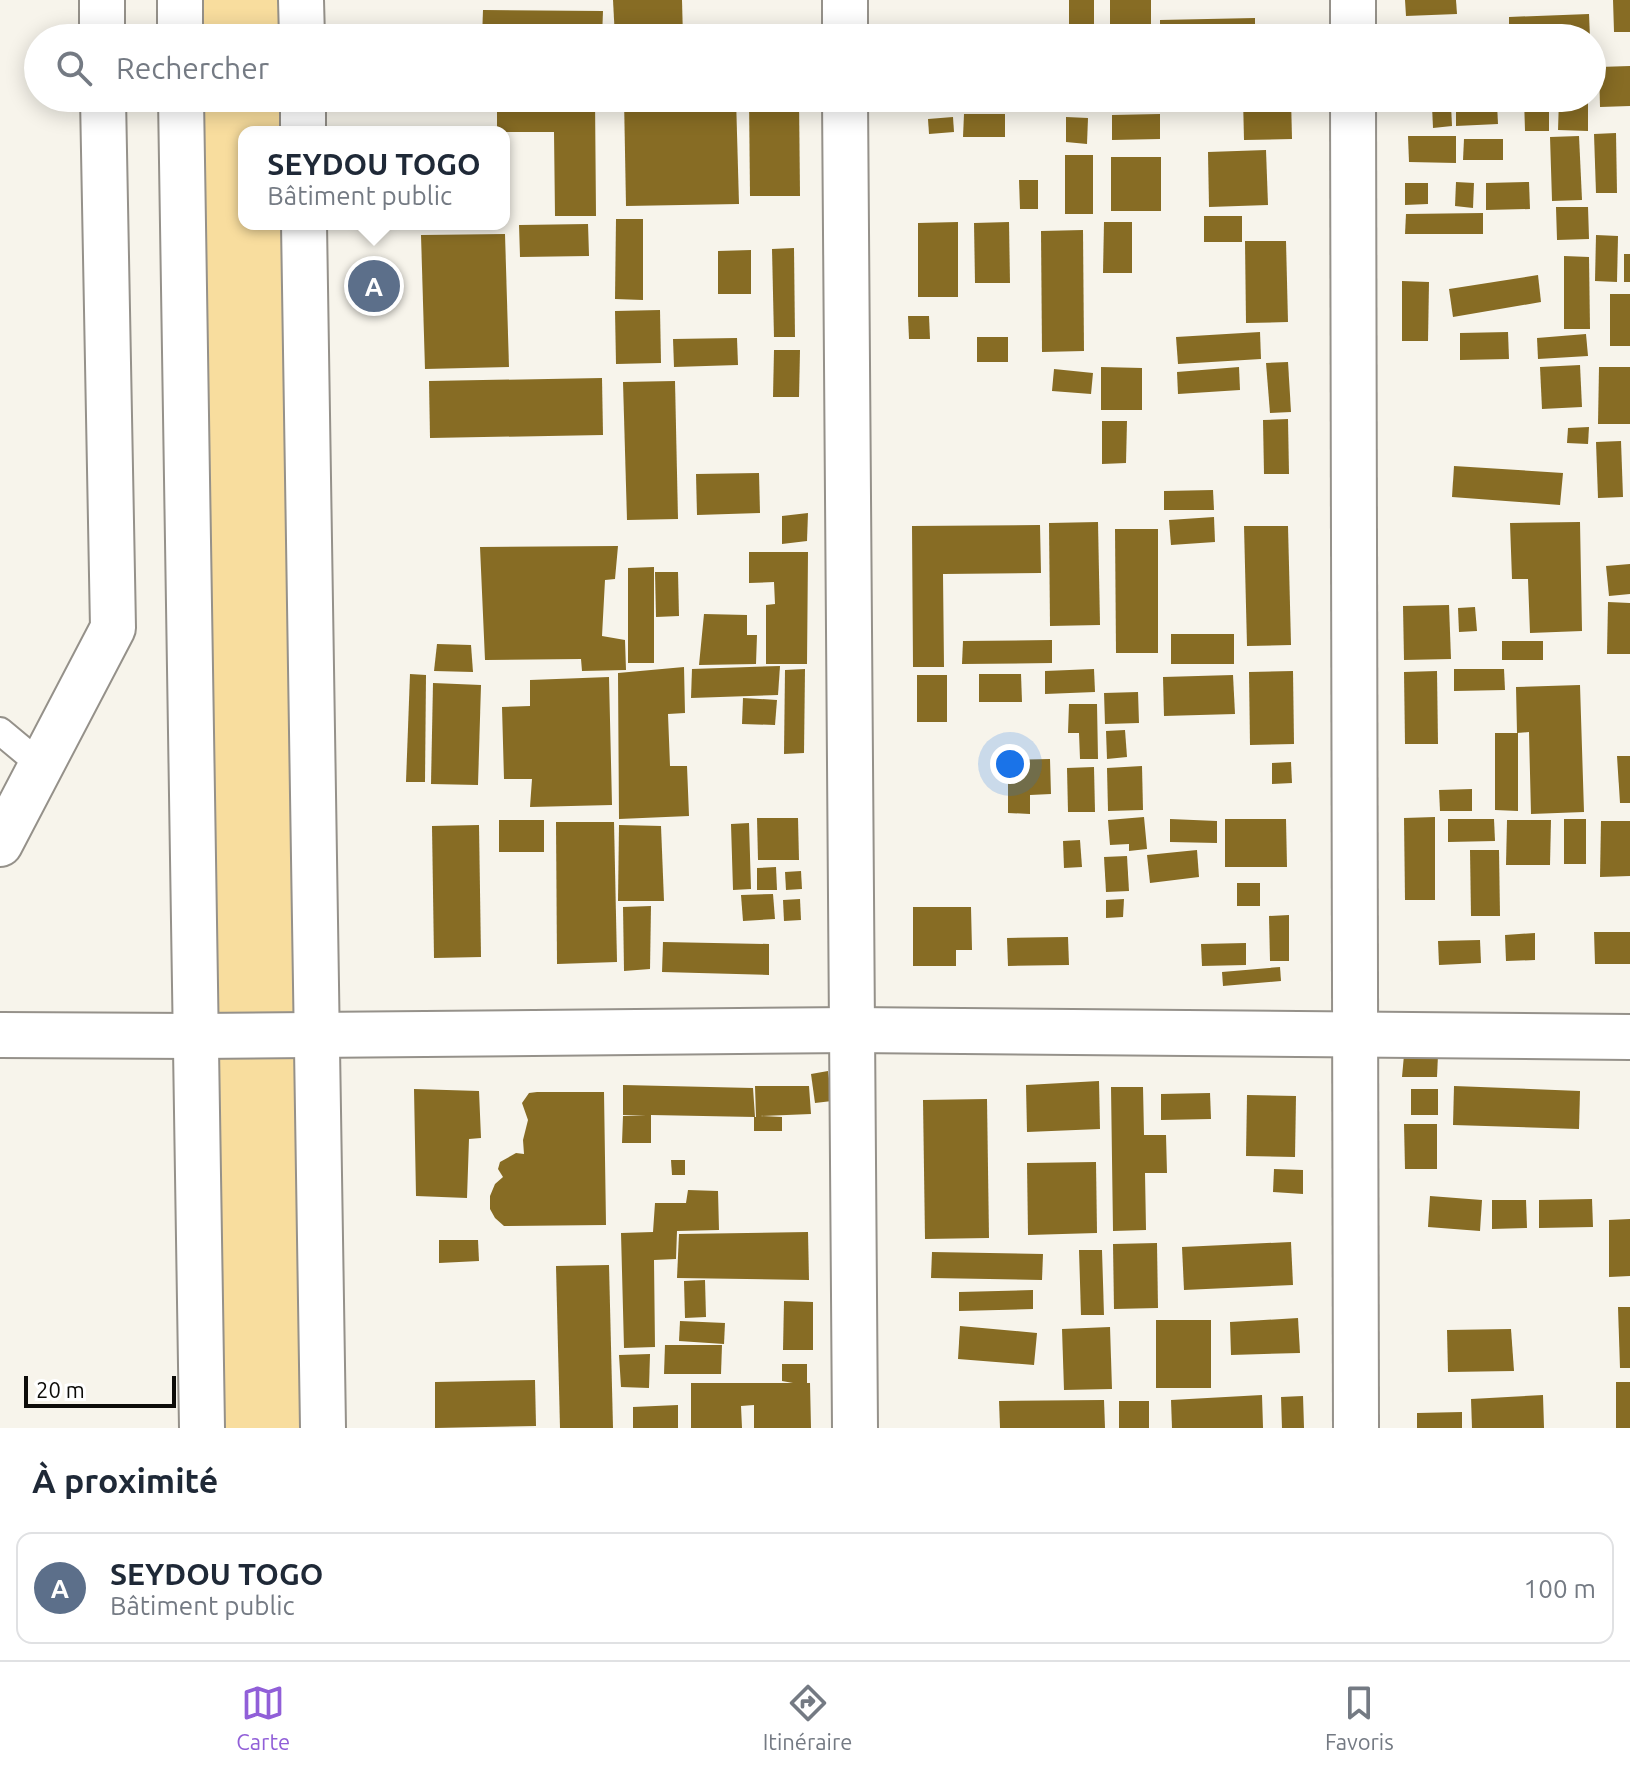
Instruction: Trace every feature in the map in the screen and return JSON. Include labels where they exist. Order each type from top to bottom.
[{"type":"street","points":[[102,0],[102,24]]},
{"type":"street","points":[[180,0],[180,24]]},
{"type":"street","points":[[301,0],[302,24]]},
{"type":"street","points":[[845,0],[845,24]]},
{"type":"street","points":[[1353,0],[1353,24]]},
{"type":"street","points":[[0,844],[113,628],[103,112]]},
{"type":"street","points":[[181,112],[202,1428]]},
{"type":"street","points":[[845,112],[855,1428]]},
{"type":"street","points":[[1353,112],[1356,1428]]},
{"type":"street","points":[[304,230],[323,1428]]},
{"type":"street","points":[[0,1035],[852,1030],[1630,1037]]},
{"type":"lane","points":[[0,731],[42,766]]},
{"type":"shaded area","points":[[200,0],[281,0],[281,24],[201,24]]},
{"type":"shaded area","points":[[202,112],[282,112],[283,126],[238,126],[238,230],[284,230],[301,1428],[224,1428]]},
{"type":"building","points":[[613,0],[682,0],[683,24],[614,24]]},
{"type":"building","points":[[1069,0],[1094,0],[1094,24],[1069,24]]},
{"type":"building","points":[[1110,0],[1151,0],[1151,24],[1110,24]]},
{"type":"building","points":[[1405,0],[1456,0],[1457,14],[1406,16]]},
{"type":"building","points":[[1613,0],[1630,0],[1630,32],[1614,32]]},
{"type":"building","points":[[483,10],[603,11],[603,24],[482,24]]},
{"type":"building","points":[[1589,14],[1589,24],[1509,24],[1509,17]]},
{"type":"building","points":[[1255,18],[1255,24],[1160,24],[1160,20]]},
{"type":"building","points":[[1630,66],[1630,106],[1606,107],[1606,67]]},
{"type":"building","points":[[497,112],[595,112],[596,216],[555,216],[554,132],[510,132],[510,126],[497,126]]},
{"type":"building","points":[[624,112],[736,112],[739,204],[626,206]]},
{"type":"building","points":[[749,112],[799,112],[800,196],[750,196]]},
{"type":"building","points":[[1243,112],[1291,112],[1292,139],[1244,140]]},
{"type":"building","points":[[1432,112],[1451,112],[1452,126],[1433,128]]},
{"type":"building","points":[[1456,112],[1497,112],[1498,124],[1456,126]]},
{"type":"building","points":[[1524,112],[1549,112],[1549,131],[1525,131]]},
{"type":"building","points":[[1559,112],[1588,112],[1588,131],[1558,130]]},
{"type":"building","points":[[964,114],[1005,114],[1005,137],[963,137]]},
{"type":"building","points":[[1160,114],[1160,139],[1112,140],[1112,115]]},
{"type":"building","points":[[953,117],[954,132],[929,134],[928,119]]},
{"type":"building","points":[[1066,117],[1088,118],[1087,144],[1066,142]]},
{"type":"building","points":[[1616,133],[1617,193],[1596,193],[1594,134]]},
{"type":"building","points":[[1408,136],[1456,136],[1456,163],[1409,162]]},
{"type":"building","points":[[1579,136],[1582,200],[1552,201],[1550,137]]},
{"type":"building","points":[[1464,139],[1503,139],[1503,160],[1463,160]]},
{"type":"building","points":[[1266,150],[1268,205],[1209,207],[1208,152]]},
{"type":"building","points":[[1065,155],[1093,155],[1093,214],[1065,214]]},
{"type":"building","points":[[1111,157],[1161,157],[1161,211],[1111,211]]},
{"type":"building","points":[[1019,180],[1038,180],[1038,209],[1020,209]]},
{"type":"building","points":[[1456,182],[1474,183],[1473,208],[1455,206]]},
{"type":"building","points":[[1529,182],[1530,209],[1486,210],[1486,183]]},
{"type":"building","points":[[1405,183],[1428,183],[1428,204],[1405,205]]},
{"type":"building","points":[[1556,207],[1588,207],[1589,239],[1557,240]]},
{"type":"building","points":[[1483,213],[1483,234],[1405,234],[1406,214]]},
{"type":"building","points":[[1204,216],[1242,216],[1242,242],[1204,242]]},
{"type":"building","points":[[616,219],[643,219],[643,300],[615,299]]},
{"type":"building","points":[[958,222],[958,297],[918,297],[918,223]]},
{"type":"building","points":[[1009,222],[1010,283],[975,283],[974,223]]},
{"type":"building","points":[[1104,222],[1132,222],[1132,273],[1103,273]]},
{"type":"building","points":[[588,224],[589,256],[520,257],[519,225]]},
{"type":"building","points":[[1083,230],[1084,351],[1042,352],[1041,231]]},
{"type":"building","points":[[505,234],[509,367],[425,369],[421,235]]},
{"type":"building","points":[[1596,235],[1618,236],[1617,282],[1595,281]]},
{"type":"building","points":[[1245,241],[1286,241],[1288,322],[1246,323]]},
{"type":"building","points":[[794,248],[795,337],[774,337],[772,249]]},
{"type":"building","points":[[751,250],[751,294],[718,294],[718,251]]},
{"type":"building","points":[[1624,254],[1630,254],[1630,282],[1624,282]]},
{"type":"building","points":[[1564,256],[1589,257],[1590,329],[1564,329]]},
{"type":"building","points":[[1538,275],[1541,302],[1453,317],[1449,289]]},
{"type":"building","points":[[1402,281],[1429,282],[1428,341],[1402,341]]},
{"type":"building","points":[[1610,294],[1630,294],[1630,346],[1610,346]]},
{"type":"building","points":[[660,310],[661,363],[616,364],[615,311]]},
{"type":"building","points":[[908,316],[929,316],[930,339],[909,339]]},
{"type":"building","points":[[1260,332],[1261,359],[1178,364],[1176,337]]},
{"type":"building","points":[[1508,332],[1509,359],[1460,360],[1460,333]]},
{"type":"building","points":[[1586,334],[1588,356],[1538,359],[1537,338]]},
{"type":"building","points":[[977,337],[1008,337],[1008,362],[977,362]]},
{"type":"building","points":[[737,338],[738,365],[674,367],[673,339]]},
{"type":"building","points":[[774,350],[800,350],[799,397],[773,397]]},
{"type":"building","points":[[1288,362],[1291,412],[1270,413],[1266,363]]},
{"type":"building","points":[[1580,365],[1582,407],[1542,409],[1540,367]]},
{"type":"building","points":[[1101,367],[1142,368],[1142,410],[1101,410]]},
{"type":"building","points":[[1239,367],[1240,390],[1178,394],[1177,372]]},
{"type":"building","points":[[1599,367],[1630,367],[1630,424],[1598,424]]},
{"type":"building","points":[[1054,369],[1093,373],[1091,394],[1052,391]]},
{"type":"building","points":[[602,378],[603,435],[430,438],[429,381]]},
{"type":"building","points":[[675,381],[678,519],[627,520],[623,382]]},
{"type":"building","points":[[1288,419],[1289,474],[1264,474],[1263,420]]},
{"type":"building","points":[[1102,421],[1127,421],[1126,463],[1102,464]]},
{"type":"building","points":[[1589,427],[1588,444],[1567,443],[1568,428]]},
{"type":"building","points":[[1621,441],[1623,497],[1598,498],[1596,442]]},
{"type":"building","points":[[1454,466],[1563,473],[1560,505],[1452,497]]},
{"type":"building","points":[[759,473],[760,513],[697,515],[696,474]]},
{"type":"building","points":[[1213,490],[1214,510],[1164,510],[1164,491]]},
{"type":"building","points":[[808,513],[807,541],[782,544],[782,516]]},
{"type":"building","points":[[1214,517],[1215,542],[1171,545],[1169,520]]},
{"type":"building","points":[[1098,522],[1100,625],[1050,626],[1049,523]]},
{"type":"building","points":[[1580,522],[1582,631],[1530,633],[1528,579],[1512,579],[1510,523]]},
{"type":"building","points":[[1040,525],[1041,573],[943,574],[944,667],[913,667],[912,526]]},
{"type":"building","points":[[1244,526],[1288,526],[1291,645],[1247,646]]},
{"type":"building","points":[[1115,529],[1158,529],[1158,653],[1116,653]]},
{"type":"building","points":[[618,546],[615,579],[605,580],[602,636],[625,640],[626,670],[582,671],[581,659],[485,660],[480,547]]},
{"type":"building","points":[[749,552],[808,552],[807,664],[766,664],[766,605],[775,604],[774,582],[749,583]]},
{"type":"building","points":[[1630,564],[1630,594],[1609,596],[1606,566]]},
{"type":"building","points":[[654,567],[654,663],[628,663],[628,568]]},
{"type":"building","points":[[655,572],[678,572],[679,616],[656,617]]},
{"type":"building","points":[[1608,602],[1630,603],[1630,654],[1607,654]]},
{"type":"building","points":[[1449,605],[1451,659],[1404,660],[1403,606]]},
{"type":"building","points":[[1475,607],[1477,631],[1459,632],[1458,608]]},
{"type":"building","points":[[704,614],[747,615],[747,635],[757,635],[756,664],[699,665]]},
{"type":"building","points":[[1171,634],[1234,634],[1234,664],[1171,664]]},
{"type":"building","points":[[1052,640],[1052,663],[962,664],[963,641]]},
{"type":"building","points":[[1502,641],[1543,641],[1543,660],[1502,660]]},
{"type":"building","points":[[437,644],[471,645],[473,672],[434,671]]},
{"type":"building","points":[[780,666],[778,695],[691,698],[692,669]]},
{"type":"building","points":[[684,667],[685,713],[668,714],[670,766],[687,766],[689,816],[619,819],[618,673]]},
{"type":"building","points":[[805,669],[804,753],[784,754],[785,670]]},
{"type":"building","points":[[1094,669],[1095,692],[1045,694],[1045,671]]},
{"type":"building","points":[[1454,669],[1504,669],[1505,690],[1454,691]]},
{"type":"building","points":[[1293,671],[1294,744],[1250,745],[1249,672]]},
{"type":"building","points":[[1437,671],[1438,744],[1405,744],[1404,672]]},
{"type":"building","points":[[410,674],[426,675],[425,782],[406,782]]},
{"type":"building","points":[[979,674],[1021,674],[1022,702],[979,702]]},
{"type":"building","points":[[917,675],[947,675],[947,722],[917,722]]},
{"type":"building","points":[[1233,675],[1235,714],[1164,716],[1163,677]]},
{"type":"building","points":[[609,677],[612,805],[530,807],[532,779],[504,779],[502,707],[530,706],[530,680]]},
{"type":"building","points":[[433,683],[481,685],[478,785],[431,784]]},
{"type":"building","points":[[1580,685],[1584,812],[1531,814],[1529,732],[1517,733],[1516,687]]},
{"type":"building","points":[[1138,692],[1139,723],[1105,724],[1104,693]]},
{"type":"building","points":[[743,698],[777,700],[775,725],[742,724]]},
{"type":"building","points":[[1069,704],[1097,704],[1098,759],[1080,759],[1079,733],[1068,733]]},
{"type":"building","points":[[1125,730],[1127,757],[1107,759],[1106,731]]},
{"type":"building","points":[[1495,733],[1518,733],[1518,811],[1495,810]]},
{"type":"building","points":[[1617,756],[1630,756],[1630,803],[1620,803]]},
{"type":"building","points":[[1050,759],[1051,794],[1030,795],[1030,814],[1008,813],[1008,760]]},
{"type":"building","points":[[1291,762],[1292,783],[1272,784],[1272,763]]},
{"type":"building","points":[[1142,766],[1143,810],[1108,811],[1107,768]]},
{"type":"building","points":[[1094,767],[1095,812],[1068,812],[1067,768]]},
{"type":"building","points":[[1472,789],[1472,811],[1440,811],[1439,790]]},
{"type":"building","points":[[1144,817],[1147,849],[1129,851],[1129,844],[1110,845],[1108,820]]},
{"type":"building","points":[[1435,817],[1435,900],[1405,900],[1404,818]]},
{"type":"building","points":[[757,818],[798,818],[799,860],[758,860]]},
{"type":"building","points":[[1170,819],[1217,821],[1217,843],[1170,842]]},
{"type":"building","points":[[1225,819],[1286,819],[1287,867],[1225,867]]},
{"type":"building","points":[[1448,819],[1494,819],[1495,841],[1448,842]]},
{"type":"building","points":[[1564,819],[1586,819],[1586,864],[1564,864]]},
{"type":"building","points":[[499,820],[544,820],[544,852],[499,852]]},
{"type":"building","points":[[1507,820],[1551,820],[1550,865],[1506,865]]},
{"type":"building","points":[[1601,821],[1630,821],[1630,876],[1600,877]]},
{"type":"building","points":[[556,822],[614,822],[617,962],[557,964]]},
{"type":"building","points":[[749,823],[751,889],[733,890],[731,824]]},
{"type":"building","points":[[479,825],[481,957],[434,958],[432,826]]},
{"type":"building","points":[[619,825],[661,826],[664,901],[618,901]]},
{"type":"building","points":[[1080,840],[1082,867],[1064,868],[1063,841]]},
{"type":"building","points":[[1197,850],[1199,877],[1150,883],[1147,855]]},
{"type":"building","points":[[1470,850],[1499,850],[1500,916],[1471,916]]},
{"type":"building","points":[[1127,856],[1129,891],[1106,892],[1104,857]]},
{"type":"building","points":[[776,867],[777,890],[757,890],[757,868]]},
{"type":"building","points":[[801,871],[802,889],[786,890],[785,872]]},
{"type":"building","points":[[1237,883],[1260,883],[1260,906],[1237,906]]},
{"type":"building","points":[[773,894],[775,919],[743,921],[741,895]]},
{"type":"building","points":[[800,899],[801,920],[784,921],[783,900]]},
{"type":"building","points":[[1124,899],[1123,917],[1106,918],[1106,900]]},
{"type":"building","points":[[651,906],[650,969],[624,971],[623,907]]},
{"type":"building","points":[[913,907],[971,907],[972,950],[956,950],[956,966],[913,966]]},
{"type":"building","points":[[1289,915],[1289,961],[1270,961],[1269,916]]},
{"type":"building","points":[[1594,932],[1630,932],[1630,964],[1595,964]]},
{"type":"building","points":[[1535,933],[1535,960],[1506,961],[1505,935]]},
{"type":"building","points":[[1068,937],[1069,965],[1008,966],[1007,938]]},
{"type":"building","points":[[1480,940],[1481,963],[1439,965],[1438,941]]},
{"type":"building","points":[[663,942],[769,944],[769,975],[662,972]]},
{"type":"building","points":[[1246,943],[1246,965],[1202,966],[1201,944]]},
{"type":"building","points":[[1280,967],[1281,981],[1223,986],[1222,972]]},
{"type":"building","points":[[1404,1055],[1438,1055],[1437,1077],[1402,1077]]},
{"type":"building","points":[[828,1071],[832,1101],[815,1103],[811,1074]]},
{"type":"building","points":[[1099,1081],[1100,1129],[1027,1132],[1026,1085]]},
{"type":"building","points":[[623,1085],[753,1088],[755,1117],[651,1115],[651,1143],[622,1143],[623,1116],[646,1116],[623,1115]]},
{"type":"building","points":[[755,1086],[809,1086],[811,1114],[760,1116],[782,1117],[782,1131],[754,1131]]},
{"type":"building","points":[[1454,1086],[1580,1091],[1579,1129],[1453,1125]]},
{"type":"building","points":[[1111,1087],[1143,1087],[1144,1135],[1166,1135],[1167,1173],[1145,1173],[1146,1230],[1113,1231]]},
{"type":"building","points":[[414,1089],[479,1091],[481,1138],[469,1139],[467,1198],[416,1196]]},
{"type":"building","points":[[1411,1089],[1438,1089],[1438,1115],[1411,1115]]},
{"type":"building","points":[[604,1092],[606,1225],[504,1226],[490,1209],[490,1196],[495,1184],[503,1177],[498,1169],[500,1162],[516,1153],[524,1154],[523,1140],[528,1120],[522,1103],[529,1093]]},
{"type":"building","points":[[1210,1093],[1211,1119],[1161,1120],[1161,1094]]},
{"type":"building","points":[[1247,1095],[1296,1096],[1295,1157],[1246,1156]]},
{"type":"building","points":[[987,1099],[989,1238],[925,1239],[923,1100]]},
{"type":"building","points":[[1404,1124],[1437,1124],[1437,1169],[1405,1169]]},
{"type":"building","points":[[671,1160],[685,1160],[685,1175],[672,1175]]},
{"type":"building","points":[[1096,1162],[1097,1233],[1028,1235],[1027,1163]]},
{"type":"building","points":[[1274,1169],[1303,1170],[1303,1194],[1273,1192]]},
{"type":"building","points":[[688,1190],[718,1191],[719,1230],[677,1231],[676,1259],[654,1260],[655,1347],[624,1348],[621,1233],[653,1232],[655,1203],[686,1203]]},
{"type":"building","points":[[1430,1196],[1482,1200],[1480,1231],[1428,1227]]},
{"type":"building","points":[[1592,1199],[1593,1227],[1539,1228],[1539,1200]]},
{"type":"building","points":[[1492,1200],[1526,1200],[1527,1228],[1492,1229]]},
{"type":"building","points":[[1630,1219],[1630,1276],[1609,1277],[1609,1220]]},
{"type":"building","points":[[808,1232],[809,1280],[677,1278],[679,1234]]},
{"type":"building","points":[[439,1240],[478,1240],[479,1261],[439,1263]]},
{"type":"building","points":[[1291,1242],[1293,1285],[1184,1290],[1182,1247]]},
{"type":"building","points":[[1157,1243],[1158,1308],[1114,1309],[1113,1244]]},
{"type":"building","points":[[1079,1250],[1102,1250],[1104,1315],[1081,1315]]},
{"type":"building","points":[[932,1252],[1043,1254],[1042,1280],[931,1278]]},
{"type":"building","points":[[609,1265],[613,1428],[560,1428],[556,1266]]},
{"type":"building","points":[[705,1280],[706,1317],[685,1318],[684,1281]]},
{"type":"building","points":[[1033,1290],[1033,1309],[959,1311],[959,1292]]},
{"type":"building","points":[[784,1301],[813,1302],[813,1350],[783,1350]]},
{"type":"building","points":[[1618,1307],[1630,1307],[1630,1368],[1620,1368]]},
{"type":"building","points":[[1298,1318],[1300,1353],[1231,1355],[1230,1322]]},
{"type":"building","points":[[1156,1320],[1211,1320],[1211,1388],[1156,1388]]},
{"type":"building","points":[[680,1321],[725,1323],[724,1344],[679,1341]]},
{"type":"building","points":[[960,1326],[1037,1333],[1034,1365],[958,1359]]},
{"type":"building","points":[[1110,1327],[1112,1389],[1064,1390],[1062,1329]]},
{"type":"building","points":[[1511,1329],[1514,1371],[1448,1372],[1447,1330]]},
{"type":"building","points":[[665,1345],[722,1345],[721,1374],[664,1374]]},
{"type":"building","points":[[650,1354],[649,1388],[621,1387],[619,1355]]},
{"type":"building","points":[[782,1364],[807,1364],[811,1428],[754,1428],[754,1405],[741,1406],[742,1428],[691,1428],[691,1383],[793,1383],[782,1381]]},
{"type":"building","points":[[535,1380],[536,1426],[435,1428],[435,1382]]},
{"type":"building","points":[[1616,1382],[1630,1382],[1630,1428],[1616,1428]]},
{"type":"building","points":[[1262,1395],[1263,1428],[1172,1428],[1171,1400]]},
{"type":"building","points":[[1543,1395],[1544,1428],[1472,1428],[1471,1399]]},
{"type":"building","points":[[1303,1396],[1304,1428],[1282,1428],[1281,1397]]},
{"type":"building","points":[[1104,1400],[1105,1428],[1000,1428],[999,1401]]},
{"type":"building","points":[[1119,1401],[1149,1401],[1149,1428],[1119,1428]]},
{"type":"building","points":[[678,1405],[678,1428],[633,1428],[633,1407]]},
{"type":"building","points":[[1462,1412],[1462,1428],[1417,1428],[1417,1413]]},
{"type":"place","name":"SEYDOU TOGO","points":[[374,286]]}]
